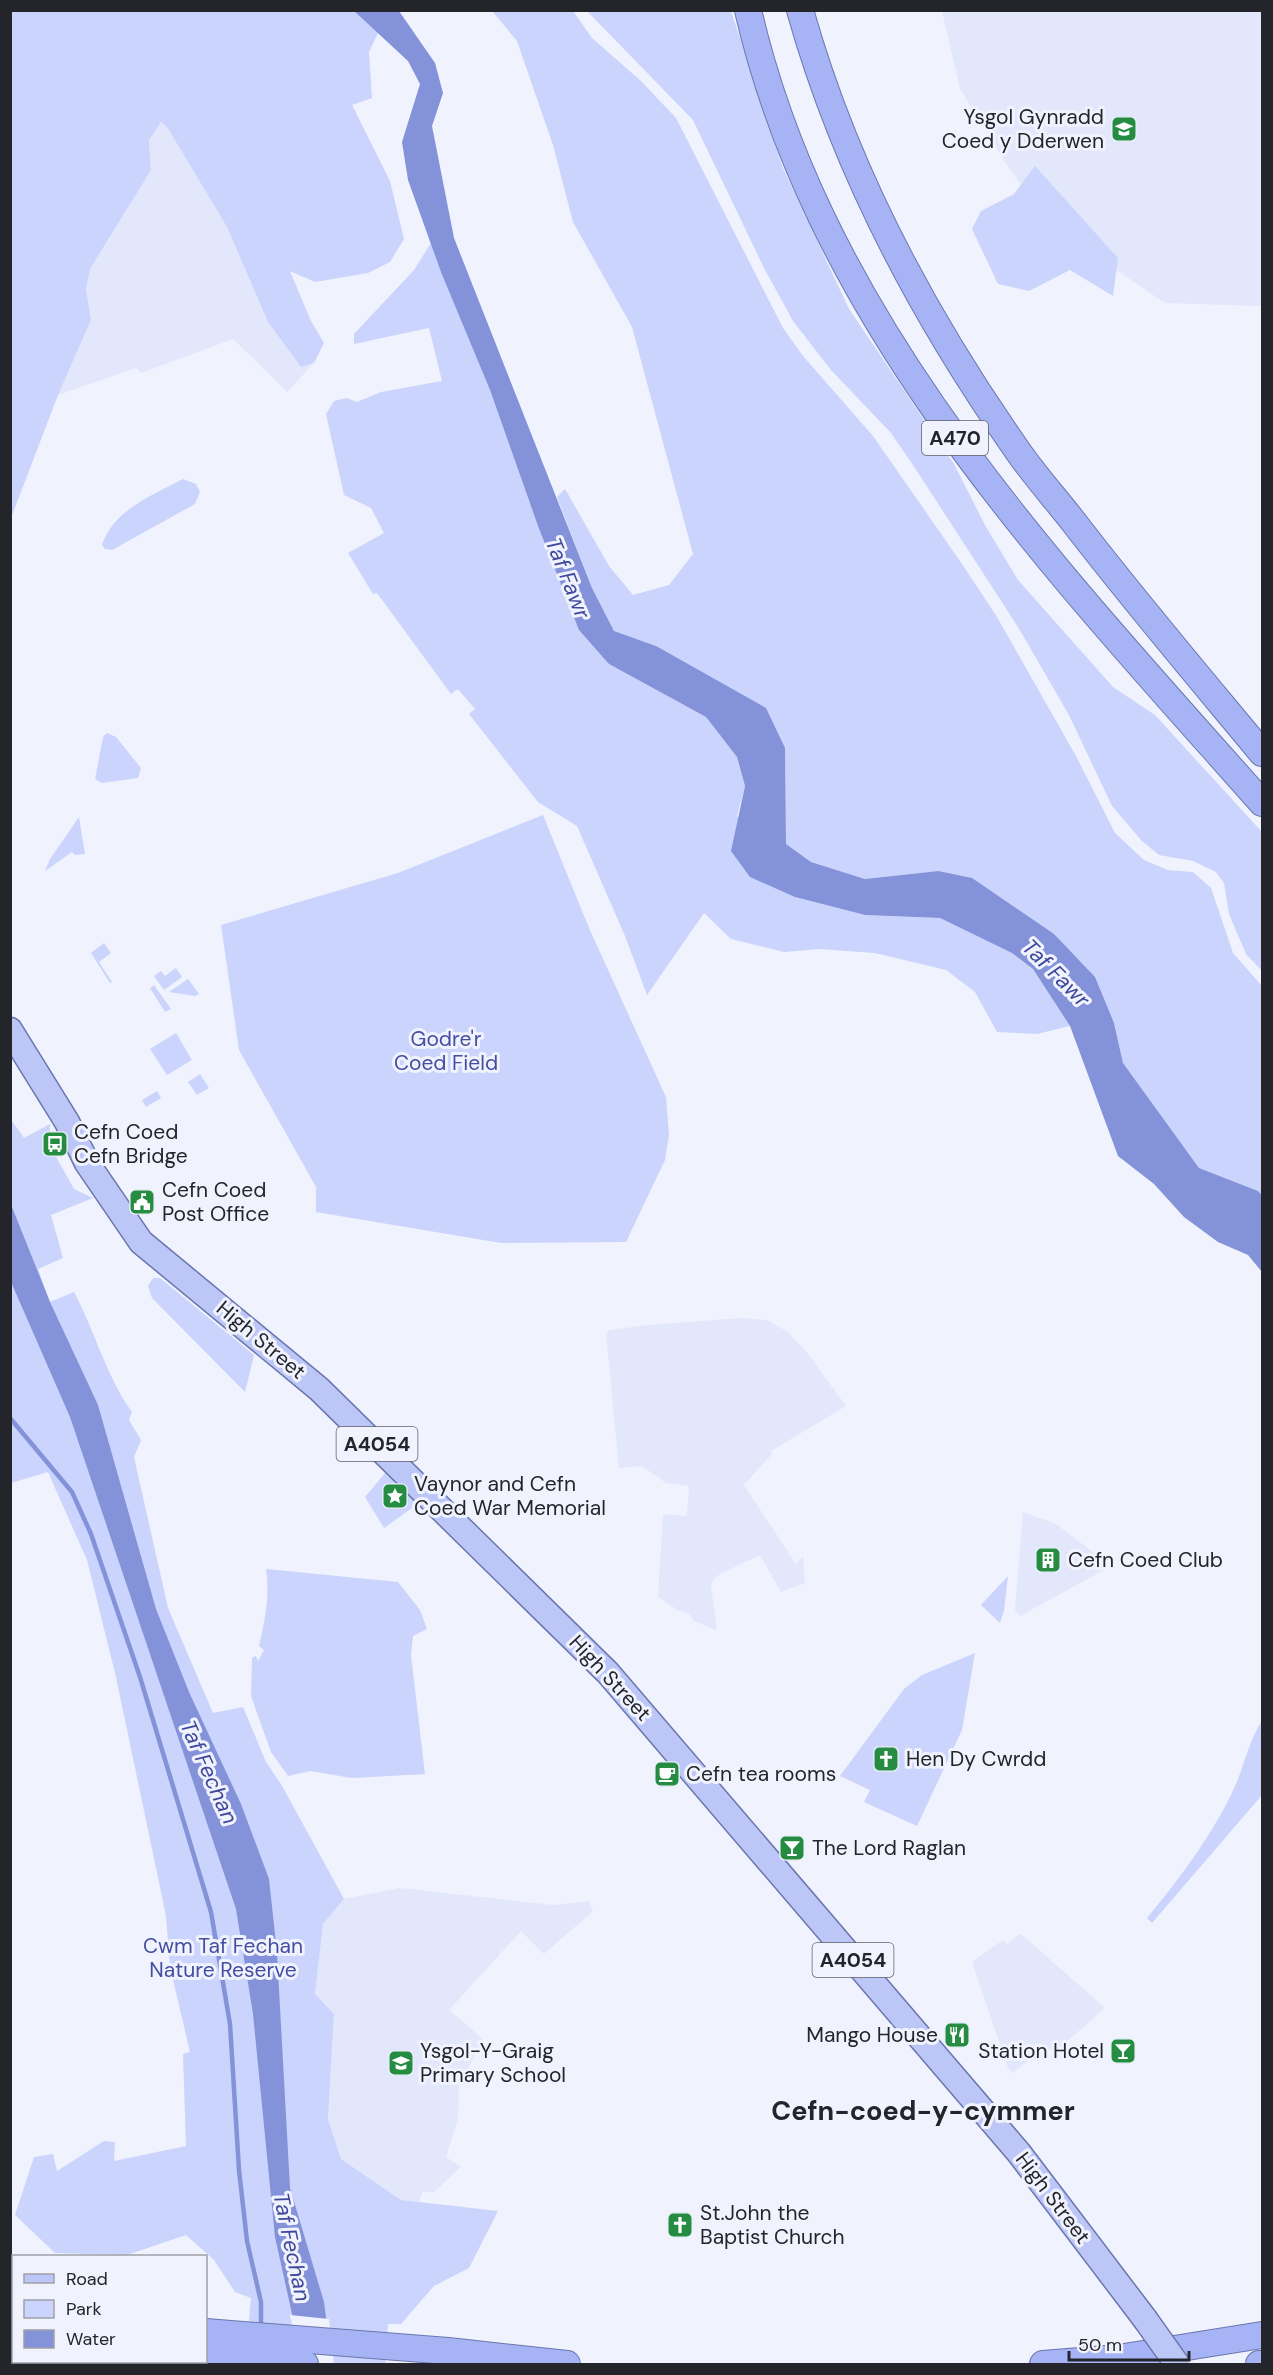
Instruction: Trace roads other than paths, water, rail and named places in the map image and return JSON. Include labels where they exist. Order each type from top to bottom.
[{"type":"highway","name":"A470","points":[[748,10],[762,63],[806,185],[863,299],[982,477],[1129,652],[1263,803]]},
{"type":"highway","name":"A470","points":[[800,10],[846,147],[906,271],[958,361],[1015,448],[1141,609],[1263,753]]},
{"type":"highway","points":[[1213,2344],[1237,2326],[1263,2319]]},
{"type":"highway","points":[[207,2332],[448,2351],[567,2364]]},
{"type":"highway","points":[[1043,2364],[1118,2358],[1263,2335]]},
{"type":"highway","points":[[207,2356],[305,2364]]},
{"type":"main road","name":"High Street","points":[[10,1030],[67,1122],[87,1163],[141,1242],[328,1397],[608,1673],[1019,2153],[1177,2364]]},
{"type":"water","name":"Taf Fawr","points":[[354,11],[399,11],[435,63],[443,93],[432,126],[454,238],[592,588],[614,631],[656,646],[766,708],[785,748],[786,844],[811,862],[865,879],[938,871],[972,878],[1054,934],[1095,977],[1114,1023],[1123,1063],[1199,1168],[1258,1191],[1262,1195],[1262,1272],[1248,1255],[1218,1242],[1184,1217],[1154,1184],[1118,1156],[1070,1026],[1033,969],[1012,953],[940,918],[865,915],[795,897],[750,877],[731,851],[745,786],[737,757],[706,717],[609,664],[579,630],[538,526],[490,390],[441,272],[408,180],[402,142],[420,84],[408,61]]},
{"type":"water","name":"Taf Fechan","points":[[10,1202],[50,1302],[98,1405],[156,1609],[189,1692],[241,1804],[269,1879],[277,1953],[290,2188],[324,2302],[332,2364],[300,2350],[275,2237],[253,2014],[236,1909],[70,1417],[11,1282]]},
{"type":"waterway","points":[[10,1418],[72,1492],[91,1534],[140,1677],[211,1912],[230,2024],[239,2170],[247,2241],[261,2302],[261,2329]]},
{"type":"place","name":"Ysgol Gynradd Coed y Dderwen","points":[[1124,129]]},
{"type":"place","name":"Cefn Coed Cefn Bridge","points":[[55,1144]]},
{"type":"place","name":"Cefn Coed Post Office","points":[[142,1202]]},
{"type":"place","name":"Vaynor and Cefn Coed War Memorial","points":[[395,1496]]},
{"type":"place","name":"Cefn Coed Club","points":[[1048,1560]]},
{"type":"place","name":"Hen Dy Cwrdd","points":[[886,1759]]},
{"type":"place","name":"Cefn tea rooms","points":[[667,1774]]},
{"type":"place","name":"The Lord Raglan","points":[[792,1848]]},
{"type":"place","name":"Mango House","points":[[957,2035]]},
{"type":"place","name":"Station Hotel","points":[[1123,2051]]},
{"type":"place","name":"Ysgol-Y-Graig Primary School","points":[[401,2063]]},
{"type":"place","name":"St.John the Baptist Church","points":[[680,2225]]},
{"type":"district","name":"Cefn-coed-y-cymmer","points":[[923,2110]]},
{"type":"park label","name":"Godre'r Coed Field","points":[[446,1051]]},
{"type":"park label","name":"Cwm Taf Fechan Nature Reserve","points":[[223,1958]]}]
